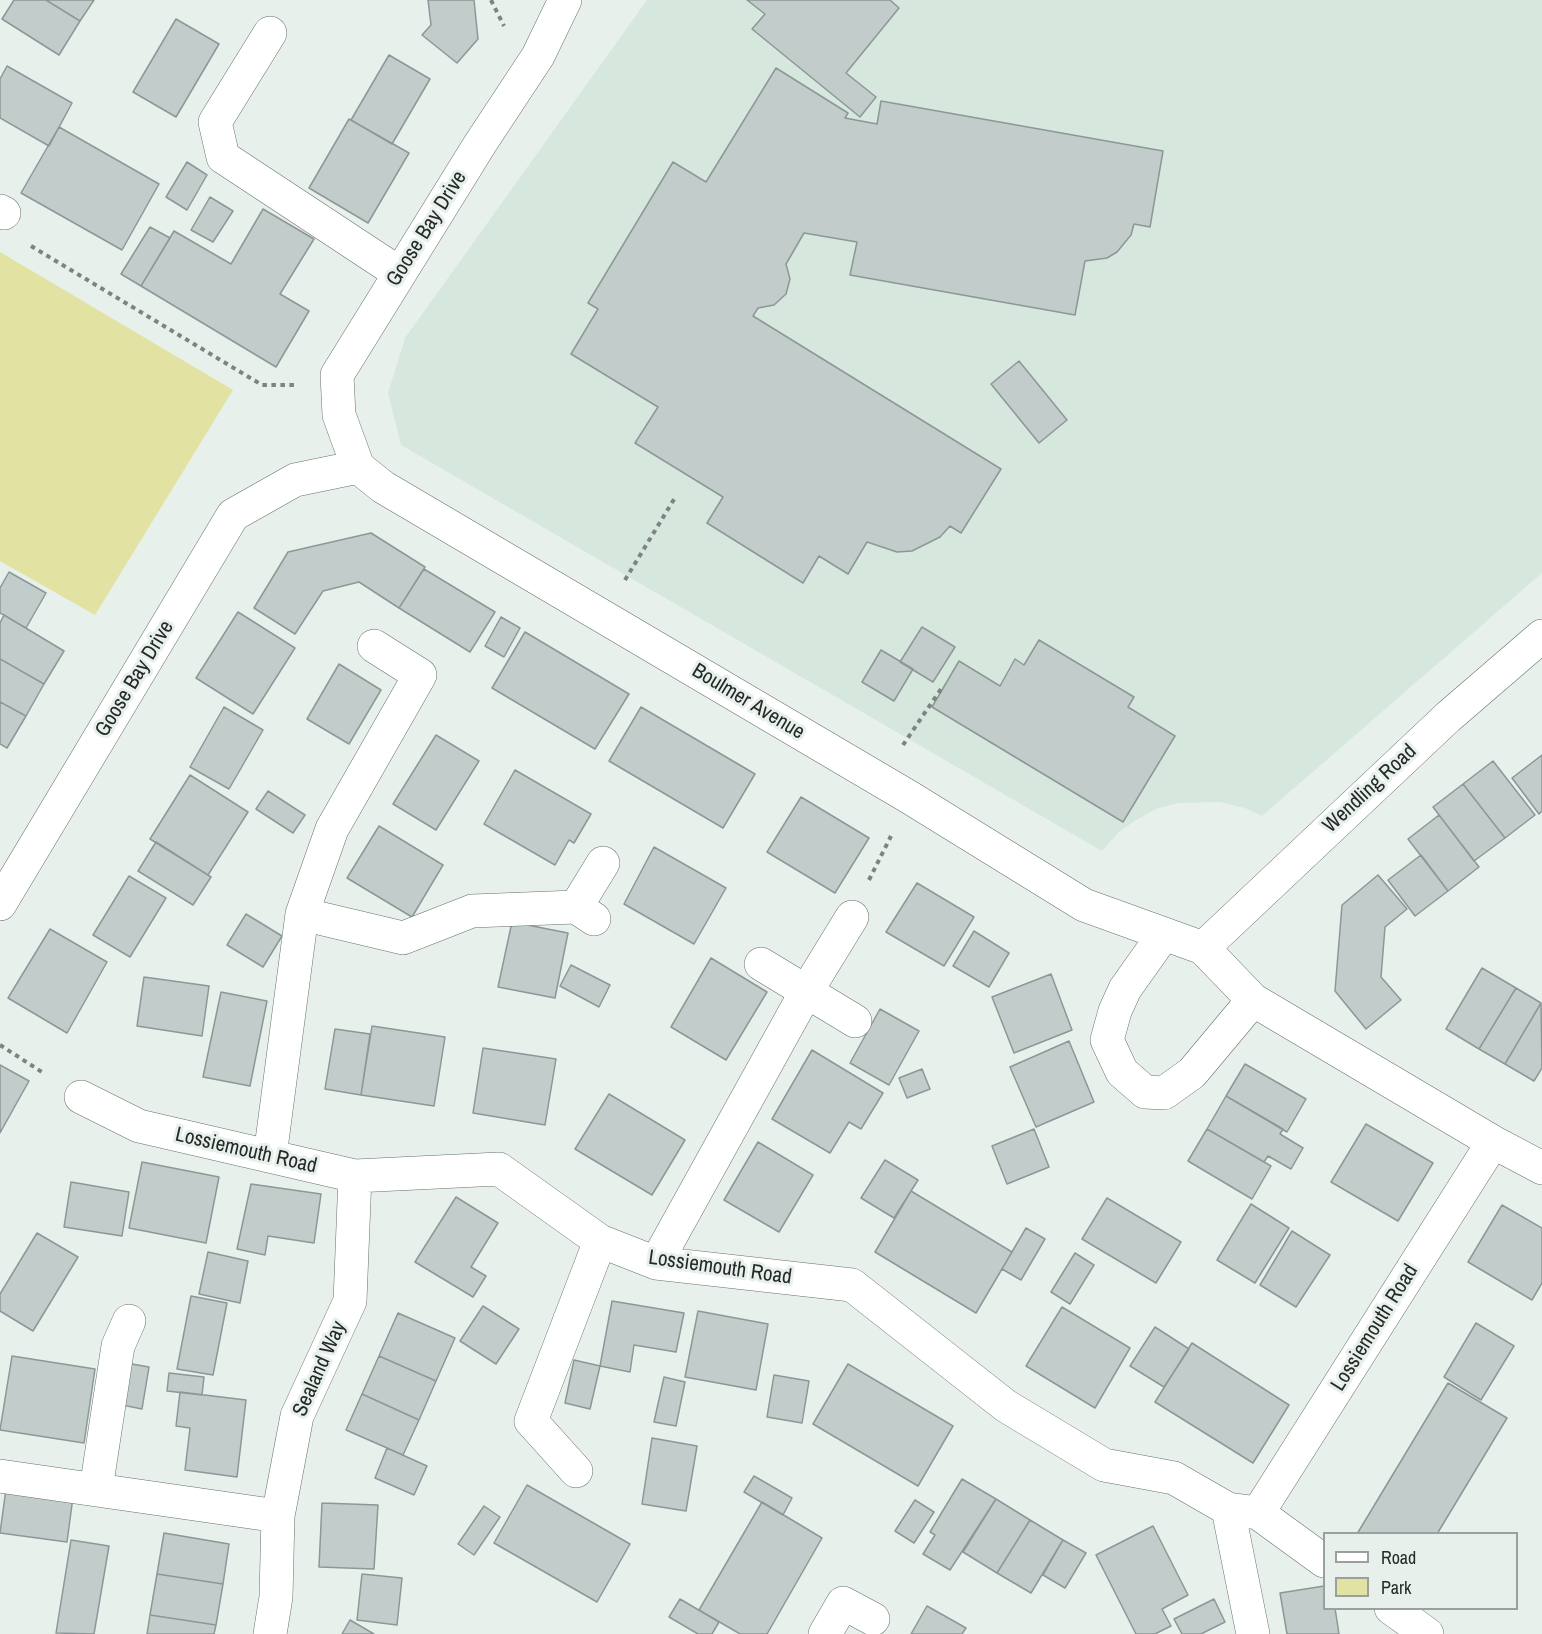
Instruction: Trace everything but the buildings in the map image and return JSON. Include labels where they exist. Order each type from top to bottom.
[{"type":"street","name":"Goose Bay Drive","points":[[5,885],[233,514],[296,480],[358,467],[339,415],[337,375],[399,273],[538,56],[565,0]]},
{"type":"street","points":[[270,33],[215,122],[223,157],[399,273]]},
{"type":"street","name":"Boulmer Avenue","points":[[358,467],[383,487],[909,797],[1084,905],[1203,948]]},
{"type":"street","name":"Wendling Road","points":[[1203,948],[1448,717],[1542,636]]},
{"type":"street","points":[[270,1156],[302,914],[332,829],[420,675],[374,646]]},
{"type":"street","points":[[302,914],[403,938],[472,912],[585,913],[603,862]]},
{"type":"street","points":[[657,1263],[806,992],[852,917]]},
{"type":"street","points":[[1164,934],[1125,989],[1115,1011],[1107,1040],[1122,1072],[1145,1092],[1164,1093],[1192,1073],[1254,1000]]},
{"type":"street","points":[[1203,948],[1254,1000],[1493,1142],[1542,1168]]},
{"type":"street","points":[[761,964],[855,1021]]},
{"type":"street","name":"Lossiemouth Road","points":[[81,1097],[139,1126],[356,1176],[500,1169],[600,1241],[657,1263],[852,1285],[1006,1406],[1104,1465],[1174,1478],[1243,1511],[1323,1560]]},
{"type":"street","name":"Lossiemouth Road","points":[[1243,1511],[1493,1142]]},
{"type":"street","name":"Sealand Way","points":[[270,1634],[276,1597],[278,1516],[297,1416],[350,1300],[356,1176]]},
{"type":"street","points":[[576,1471],[531,1421],[600,1241]]},
{"type":"street","points":[[96,1489],[118,1346],[129,1321]]},
{"type":"street","points":[[0,1476],[278,1516]]},
{"type":"street","points":[[1243,1511],[1253,1634]]},
{"type":"street","points":[[825,1634],[843,1603],[873,1619]]},
{"type":"street","points":[[1394,1610],[1427,1634]]},
{"type":"path","points":[[2,212],[34,249],[262,385]]},
{"type":"path","points":[[604,617],[676,496]]},
{"type":"path","points":[[877,779],[941,689]]},
{"type":"path","points":[[852,917],[909,797]]},
{"type":"path","points":[[0,1045],[81,1097]]},
{"type":"shaded area","points":[[647,0],[1542,0],[1542,573],[1262,816],[1245,808],[1220,802],[1179,803],[1158,808],[1136,820],[1119,832],[1102,851],[401,445],[388,393],[405,338]]},
{"type":"green space","points":[[0,252],[233,390],[95,615],[0,561]]}]
